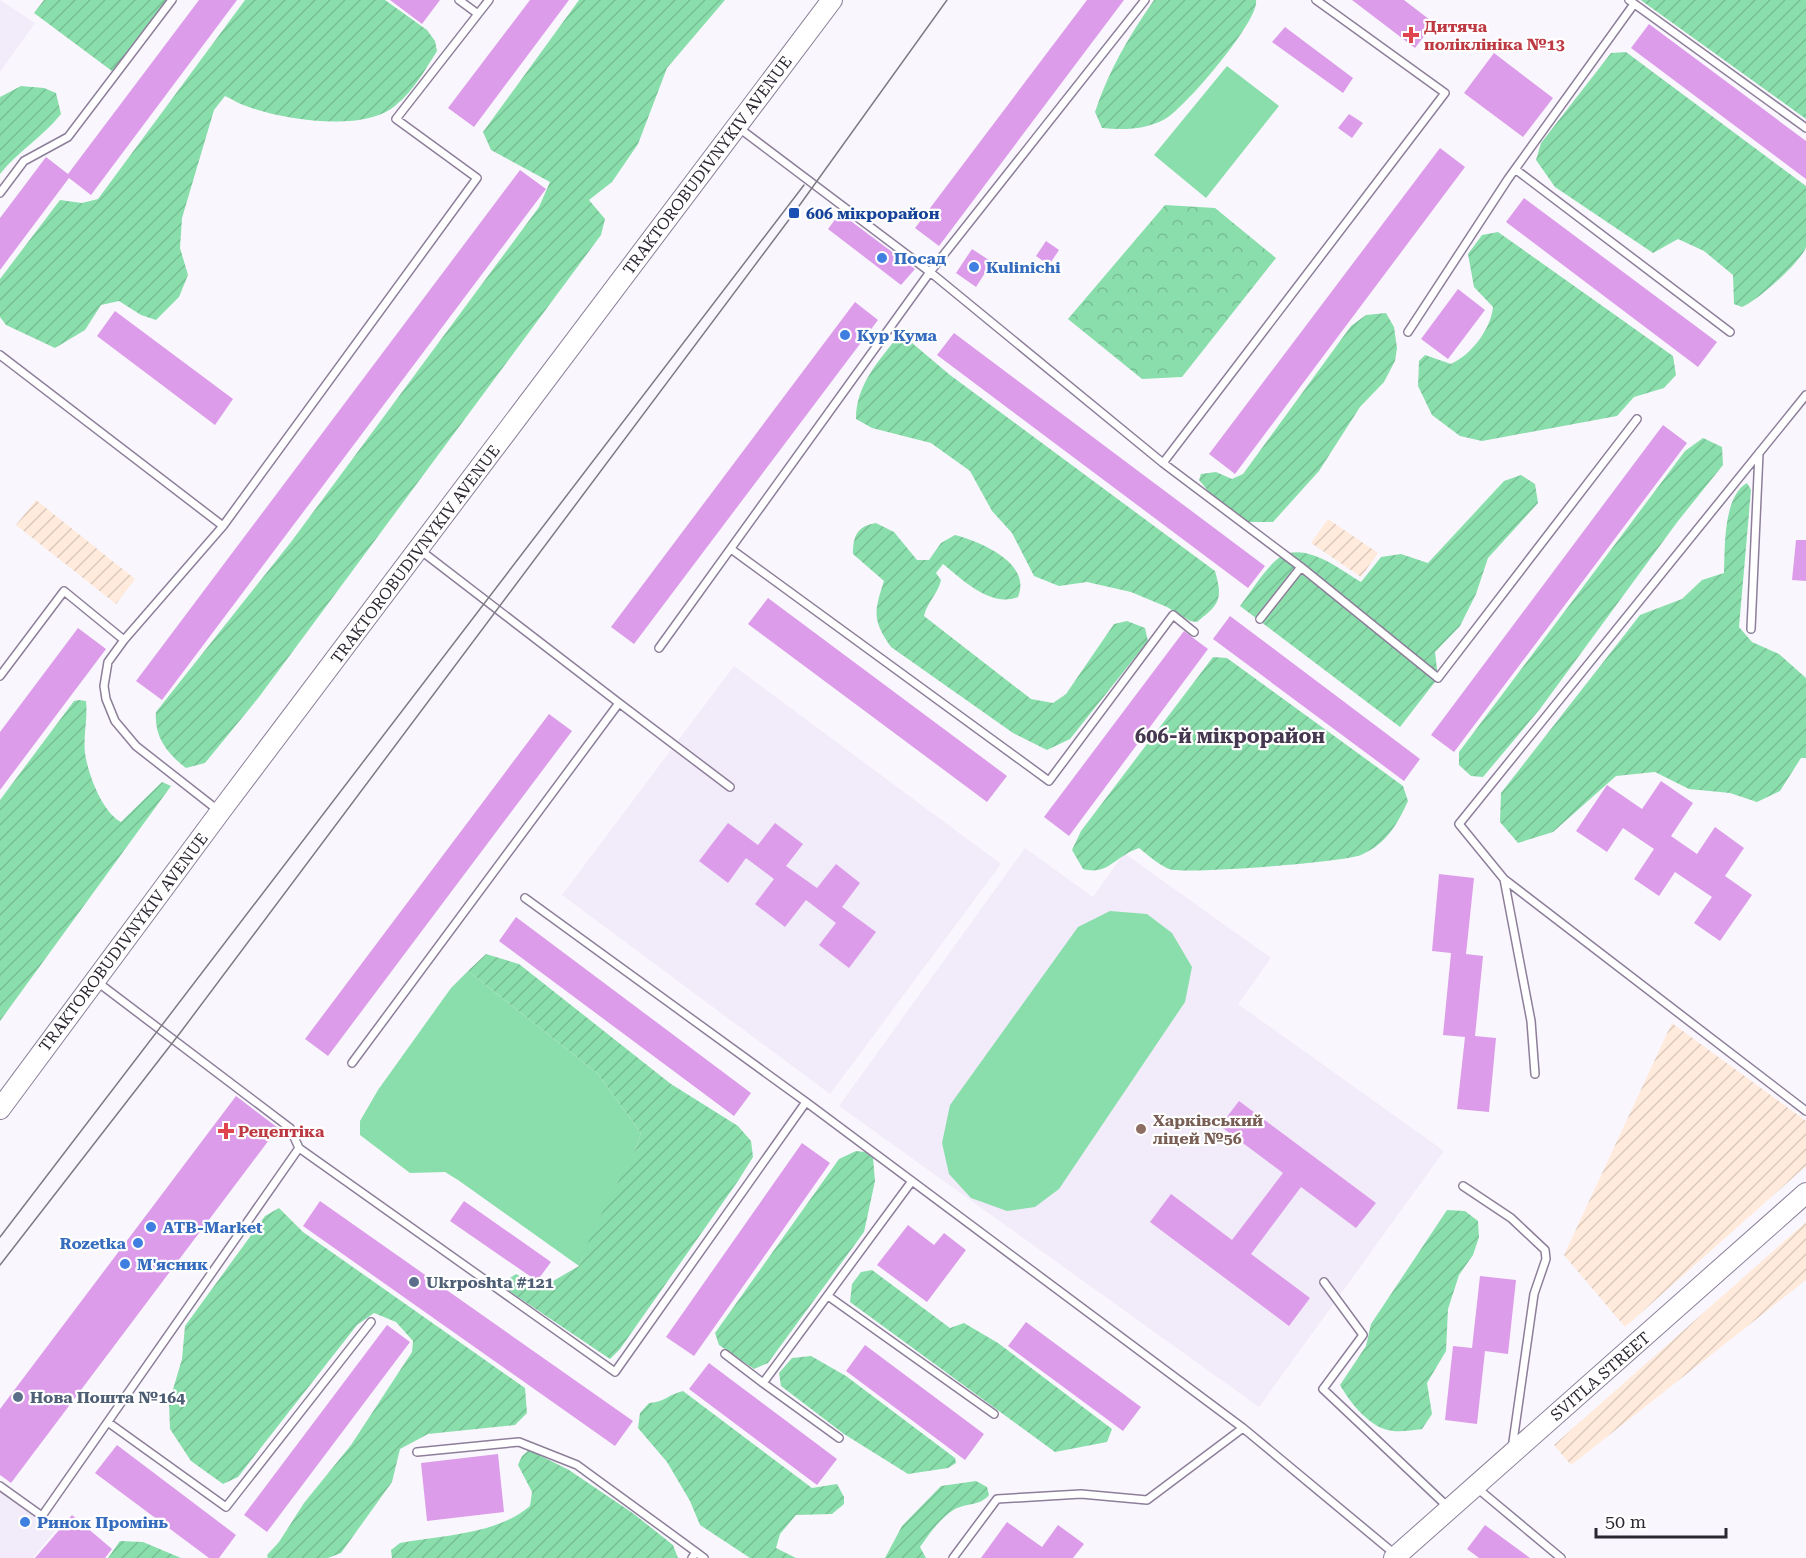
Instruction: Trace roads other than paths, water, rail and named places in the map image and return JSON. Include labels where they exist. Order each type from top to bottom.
[{"type":"main road","name":"TRAKTOROBUDIVNYKIV AVENUE","points":[[0,1109],[220,812],[832,0]]},
{"type":"main road","name":"SVITLA STREET","points":[[1396,1557],[1806,1193]]},
{"type":"lane","points":[[0,193],[24,161],[68,137],[172,0]]},
{"type":"lane","points":[[459,0],[478,14]]},
{"type":"lane","points":[[220,812],[136,746],[115,721],[109,710],[104,686],[108,662],[124,640],[223,526],[477,178],[396,119],[489,0]]},
{"type":"lane","points":[[659,648],[930,272],[1145,0]]},
{"type":"lane","points":[[1163,463],[1445,93],[1316,0]]},
{"type":"lane","points":[[1408,332],[1515,169],[1632,2],[1806,128]]},
{"type":"lane","points":[[736,126],[930,272],[1163,463],[1301,567],[1438,678],[1637,419]]},
{"type":"lane","points":[[1515,169],[1730,332]]},
{"type":"lane","points":[[0,355],[223,526]]},
{"type":"lane","points":[[1806,395],[1459,824],[1504,879],[1806,1111]]},
{"type":"lane","points":[[1751,629],[1758,453]]},
{"type":"lane","points":[[418,549],[730,787]]},
{"type":"lane","points":[[731,549],[1049,781],[1173,615],[1194,632]]},
{"type":"lane","points":[[1260,619],[1301,567]]},
{"type":"lane","points":[[0,676],[64,591],[124,640]]},
{"type":"lane","points":[[352,1063],[619,703]]},
{"type":"lane","points":[[1504,879],[1531,1021],[1535,1074]]},
{"type":"lane","points":[[525,898],[806,1102],[1243,1428],[1396,1557]]},
{"type":"lane","points":[[94,980],[290,1128],[299,1149],[615,1372],[806,1102]]},
{"type":"lane","points":[[0,1486],[42,1516],[299,1149]]},
{"type":"lane","points":[[763,1383],[912,1181]]},
{"type":"lane","points":[[1463,1186],[1511,1218],[1545,1250],[1546,1259],[1534,1294],[1511,1454]]},
{"type":"lane","points":[[1324,1282],[1363,1335],[1323,1389],[1450,1508]]},
{"type":"lane","points":[[828,1296],[994,1414]]},
{"type":"lane","points":[[109,1423],[226,1507],[371,1322]]},
{"type":"lane","points":[[725,1354],[839,1438]]},
{"type":"lane","points":[[953,1558],[997,1499],[1081,1494],[1147,1500],[1243,1428]]},
{"type":"lane","points":[[417,1452],[519,1442],[576,1465],[694,1555],[704,1558]]},
{"type":"lane","points":[[1475,1486],[1562,1558]]},
{"type":"tram line","points":[[0,1265],[180,1033],[794,213],[947,0]]},
{"type":"tram line","points":[[0,1237],[804,185]]},
{"type":"place","name":"Дитяча поліклініка №13","points":[[1411,35]]},
{"type":"place","name":"606 мікрорайон","points":[[794,213]]},
{"type":"place","name":"Посад","points":[[882,258]]},
{"type":"place","name":"Kulinichi","points":[[974,267]]},
{"type":"place","name":"Кур Кума","points":[[845,335]]},
{"type":"place","name":"Харківський ліцей №56","points":[[1141,1129]]},
{"type":"place","name":"Рецептіка","points":[[226,1131]]},
{"type":"place","name":"ATB-Market","points":[[151,1227]]},
{"type":"place","name":"Rozetka","points":[[138,1243]]},
{"type":"place","name":"М'ясник","points":[[125,1264]]},
{"type":"place","name":"Ukrposhta #121","points":[[414,1282]]},
{"type":"place","name":"Нова Пошта №164","points":[[18,1397]]},
{"type":"place","name":"Ринок Промінь","points":[[25,1522]]},
{"type":"district","name":"606-й мікрорайон","points":[[1230,736]]}]
